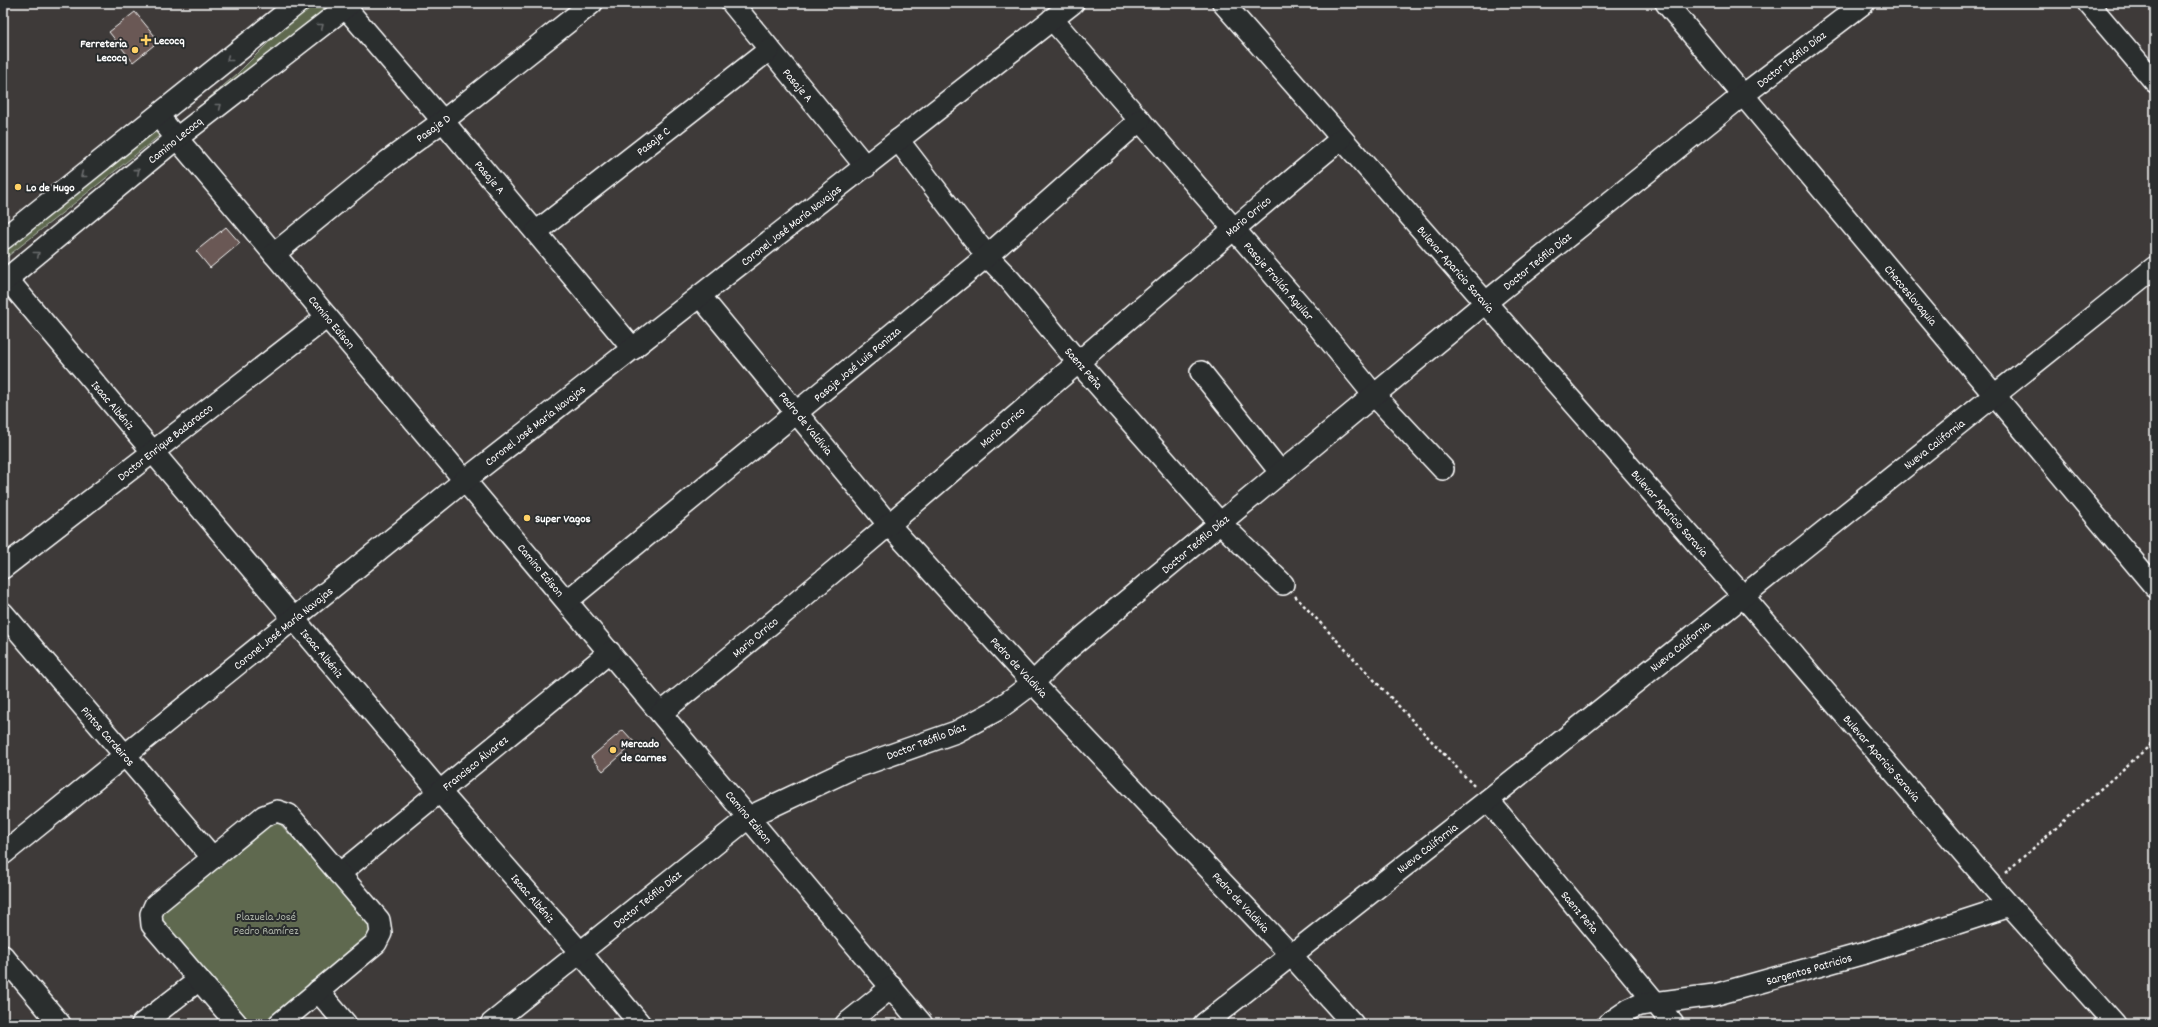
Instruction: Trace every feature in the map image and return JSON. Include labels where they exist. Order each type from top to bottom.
[{"type":"street","points":[[3,239],[298,3]]},
{"type":"street","name":"Pasaje D","points":[[274,254],[388,160],[443,121],[592,3]]},
{"type":"street","name":"Pasaje A","points":[[732,3],[866,167]]},
{"type":"street","name":"Coronel José María Navajas","points":[[3,854],[465,480],[866,167],[898,140],[1073,3]]},
{"type":"street","name":"Bulevar Aparicio Saravia","points":[[1223,3],[1743,596],[1991,885],[2115,1024]]},
{"type":"street","name":"Checoeslovaquia","points":[[1666,3],[1745,95],[1994,396],[2155,587]]},
{"type":"street","name":"Doctor Teófilo Díaz","points":[[491,1024],[749,817],[851,769],[956,732],[997,710],[1033,683],[1060,656],[1485,303],[1745,95],[1864,3]]},
{"type":"street","points":[[2088,3],[2155,82]]},
{"type":"street","name":"Pasaje A","points":[[348,5],[633,349]]},
{"type":"street","name":"Camino Lecocq","points":[[5,280],[177,138],[348,5]]},
{"type":"street","name":"Pasaje Froilán Aguilar","points":[[1052,19],[1312,319],[1374,395],[1443,469]]},
{"type":"street","name":"Pasaje C","points":[[536,232],[769,50]]},
{"type":"street","name":"Camino Edison","points":[[158,116],[922,1024]]},
{"type":"street","name":"Pasaje José Luis Panizza","points":[[567,601],[798,413],[987,256],[1140,120]]},
{"type":"street","name":"Mario Orrico","points":[[661,713],[740,650],[1234,228],[1342,139]]},
{"type":"street","name":"Saenz Peña","points":[[898,140],[987,256],[1010,280],[1078,362],[1220,523],[1283,584]]},
{"type":"street","name":"Nueva California","points":[[1204,1024],[1488,800],[2155,267]]},
{"type":"street","name":"Isaac Albéniz","points":[[5,280],[152,451],[440,792],[580,952],[640,1024]]},
{"type":"street","name":"Pedro de Valdivia","points":[[700,296],[889,524],[1033,683],[1291,955],[1353,1024]]},
{"type":"street","name":"Doctor Enrique Badaracco","points":[[3,568],[327,316]]},
{"type":"street","points":[[1201,372],[1281,473]]},
{"type":"street","name":"Pintos Cardeiros","points":[[3,613],[213,858]]},
{"type":"street","name":"Francisco Álvarez","points":[[339,874],[610,652]]},
{"type":"street","name":"Saenz Peña","points":[[1488,800],[1673,1024]]},
{"type":"street","points":[[237,1024],[152,925],[151,914],[155,905],[264,816],[277,811],[288,815],[379,920],[381,933],[376,942],[279,1024]]},
{"type":"street","name":"Sargentos Patricios","points":[[1608,1024],[1630,1009],[1655,1002],[1714,995],[1865,953],[2010,906]]},
{"type":"street","points":[[3,956],[60,1024]]},
{"type":"street","points":[[142,1024],[200,980]]},
{"type":"street","points":[[846,1024],[892,987]]},
{"type":"street","points":[[318,991],[346,1024]]},
{"type":"path","points":[[957,7],[961,3]]},
{"type":"path","points":[[1283,584],[1488,800]]},
{"type":"path","points":[[1991,885],[2155,741]]},
{"type":"green space","points":[[315,3],[333,3],[183,123],[181,122],[237,74],[283,28]]},
{"type":"green space","points":[[153,129],[159,136],[3,260],[3,247]]},
{"type":"green space","name":"Plazuela José Pedro Ramírez","points":[[278,822],[374,923],[372,934],[268,1024],[249,1024],[160,921],[161,909],[264,823]]},
{"type":"building","points":[[135,12],[159,41],[133,62],[109,32]]},
{"type":"building","points":[[226,227],[240,243],[210,268],[196,251]]},
{"type":"building","name":"Mercado de Carnes","points":[[623,730],[635,743],[603,771],[591,757]]},
{"type":"place","name":"Lecocq","points":[[146,40]]},
{"type":"place","name":"Ferreteria Lecocq","points":[[135,50]]},
{"type":"place","name":"Lo de Hugo","points":[[18,187]]},
{"type":"place","name":"Super Vagos","points":[[527,518]]},
{"type":"place","name":"Mercado de Carnes","points":[[613,750]]}]
